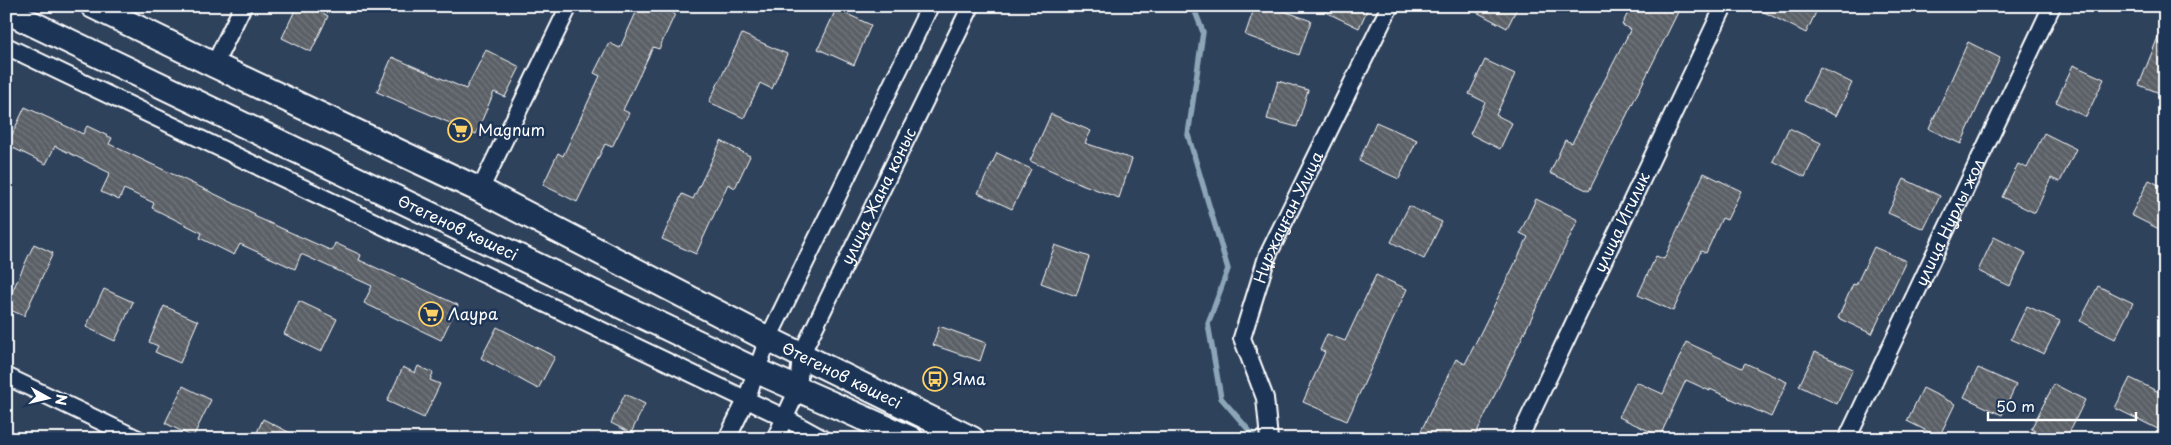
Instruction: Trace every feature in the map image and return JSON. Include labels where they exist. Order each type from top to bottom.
[{"type":"main road","name":"Өтегенов көшесі","points":[[94,6],[214,66],[480,190],[768,339],[972,439]]},
{"type":"main road","name":"Өтегенов көшесі","points":[[6,11],[757,371],[911,439]]},
{"type":"street","points":[[214,66],[242,6]]},
{"type":"street","points":[[480,190],[569,6]]},
{"type":"street","points":[[727,439],[746,400],[768,339],[930,6]]},
{"type":"street","name":"улица Жана коныс","points":[[775,439],[798,388],[801,355],[971,6]]},
{"type":"street","name":"Нұржауған Улица","points":[[1269,439],[1265,398],[1242,338],[1267,257],[1390,6]]},
{"type":"street","name":"улица Игилик","points":[[1519,439],[1724,6]]},
{"type":"street","name":"улица Нурлы жол","points":[[1847,439],[2052,6]]},
{"type":"street","points":[[6,46],[785,418],[823,439]]},
{"type":"street","points":[[6,376],[138,439]]},
{"type":"building","points":[[297,6],[309,6],[328,16],[311,52],[282,38]]},
{"type":"building","points":[[639,6],[657,6],[675,14],[659,49],[653,47],[623,110],[629,113],[612,147],[605,144],[577,202],[543,185],[558,153],[563,156],[600,76],[594,73],[609,43],[620,48]]},
{"type":"building","points":[[1255,6],[1271,6],[1311,21],[1299,55],[1245,35]]},
{"type":"building","points":[[1313,6],[1369,6],[1359,28]]},
{"type":"building","points":[[1465,6],[1518,6],[1507,28]]},
{"type":"building","points":[[1631,6],[1681,6],[1589,191],[1550,173],[1565,140],[1572,143],[1631,29],[1622,25]]},
{"type":"building","points":[[1752,6],[1819,6],[1806,33]]},
{"type":"building","points":[[836,9],[871,25],[854,65],[818,49]]},
{"type":"building","points":[[2165,22],[2165,95],[2139,85]]},
{"type":"building","points":[[742,34],[787,54],[772,89],[760,83],[744,118],[709,102]]},
{"type":"building","points":[[1968,42],[2000,58],[1961,144],[1929,129]]},
{"type":"building","points":[[486,50],[520,67],[505,97],[494,92],[476,134],[377,92],[392,57],[466,89]]},
{"type":"building","points":[[1485,60],[1515,74],[1496,115],[1512,123],[1500,149],[1470,134],[1485,102],[1469,94]]},
{"type":"building","points":[[2073,65],[2104,79],[2086,117],[2056,102]]},
{"type":"building","points":[[1820,67],[1852,83],[1836,116],[1804,101]]},
{"type":"building","points":[[1278,81],[1308,90],[1297,127],[1267,119]]},
{"type":"building","points":[[25,107],[83,134],[87,126],[112,138],[109,144],[221,197],[255,214],[254,216],[332,251],[335,243],[361,255],[359,260],[458,305],[441,340],[364,303],[372,286],[301,254],[295,269],[240,244],[234,255],[200,238],[202,233],[152,208],[154,203],[124,189],[119,200],[101,192],[110,173],[55,146],[46,164],[7,145]]},
{"type":"building","points":[[1051,114],[1091,131],[1085,143],[1132,159],[1119,198],[1030,161]]},
{"type":"building","points":[[1376,122],[1417,140],[1399,179],[1359,161]]},
{"type":"building","points":[[1789,128],[1821,143],[1805,177],[1773,161]]},
{"type":"building","points":[[2044,133],[2076,149],[2060,182],[2051,178],[2035,213],[2002,197],[2018,164],[2027,168]]},
{"type":"building","points":[[721,141],[750,156],[735,188],[728,184],[696,254],[662,239],[682,194],[693,199]]},
{"type":"building","points":[[997,153],[1031,169],[1012,209],[978,193]]},
{"type":"building","points":[[1704,173],[1741,191],[1727,220],[1722,218],[1706,253],[1701,251],[1673,311],[1638,295],[1656,256],[1664,259]]},
{"type":"building","points":[[1904,179],[1940,196],[1924,229],[1888,213]]},
{"type":"building","points":[[2149,180],[2165,188],[2165,232],[2131,215]]},
{"type":"building","points":[[1536,199],[1578,220],[1477,432],[1472,439],[1417,439],[1456,359],[1465,364],[1528,237],[1520,233]]},
{"type":"building","points":[[1409,206],[1442,222],[1424,259],[1391,242]]},
{"type":"building","points":[[1994,237],[2026,253],[2010,286],[1978,271]]},
{"type":"building","points":[[34,244],[53,253],[24,316],[6,308],[6,305]]},
{"type":"building","points":[[1055,245],[1089,257],[1076,296],[1041,283]]},
{"type":"building","points":[[1874,247],[1906,261],[1872,334],[1838,318],[1853,284],[1856,285]]},
{"type":"building","points":[[1376,275],[1407,289],[1347,421],[1303,402],[1325,352],[1320,350],[1327,334],[1345,341]]},
{"type":"building","points":[[2098,286],[2133,303],[2115,339],[2080,321]]},
{"type":"building","points":[[104,289],[133,302],[115,341],[86,327]]},
{"type":"building","points":[[299,301],[337,319],[321,352],[284,334]]},
{"type":"building","points":[[164,306],[198,321],[180,363],[155,352],[158,346],[149,342]]},
{"type":"building","points":[[2027,306],[2060,321],[2044,354],[2011,339]]},
{"type":"building","points":[[939,326],[986,343],[980,361],[933,345]]},
{"type":"building","points":[[497,327],[555,357],[538,389],[481,358]]},
{"type":"building","points":[[1686,342],[1742,368],[1745,363],[1787,382],[1771,417],[1686,380],[1660,436],[1619,417],[1636,382],[1663,394]]},
{"type":"building","points":[[1815,352],[1853,369],[1837,404],[1799,386]]},
{"type":"building","points":[[418,366],[433,373],[430,380],[440,384],[424,418],[387,401],[403,367],[415,373]]},
{"type":"building","points":[[1978,368],[2016,385],[2002,415],[1964,397]]},
{"type":"building","points":[[2130,378],[2165,395],[2165,415],[2158,429],[2115,408]]},
{"type":"building","points":[[2054,384],[2085,400],[2066,439],[2050,439],[2031,429]]},
{"type":"building","points":[[183,386],[211,400],[193,437],[165,423]]},
{"type":"building","points":[[1923,388],[1955,404],[1939,437],[1907,421]]},
{"type":"building","points":[[625,394],[645,404],[631,433],[611,423]]},
{"type":"building","points":[[263,419],[302,439],[254,439]]},
{"type":"waterway","points":[[1193,6],[1203,32],[1188,135],[1228,269],[1208,324],[1221,398],[1253,435],[1254,439]]},
{"type":"place","name":"Magnum","points":[[460,130]]},
{"type":"place","name":"Лаура","points":[[431,314]]},
{"type":"place","name":"Яма","points":[[935,379]]}]
